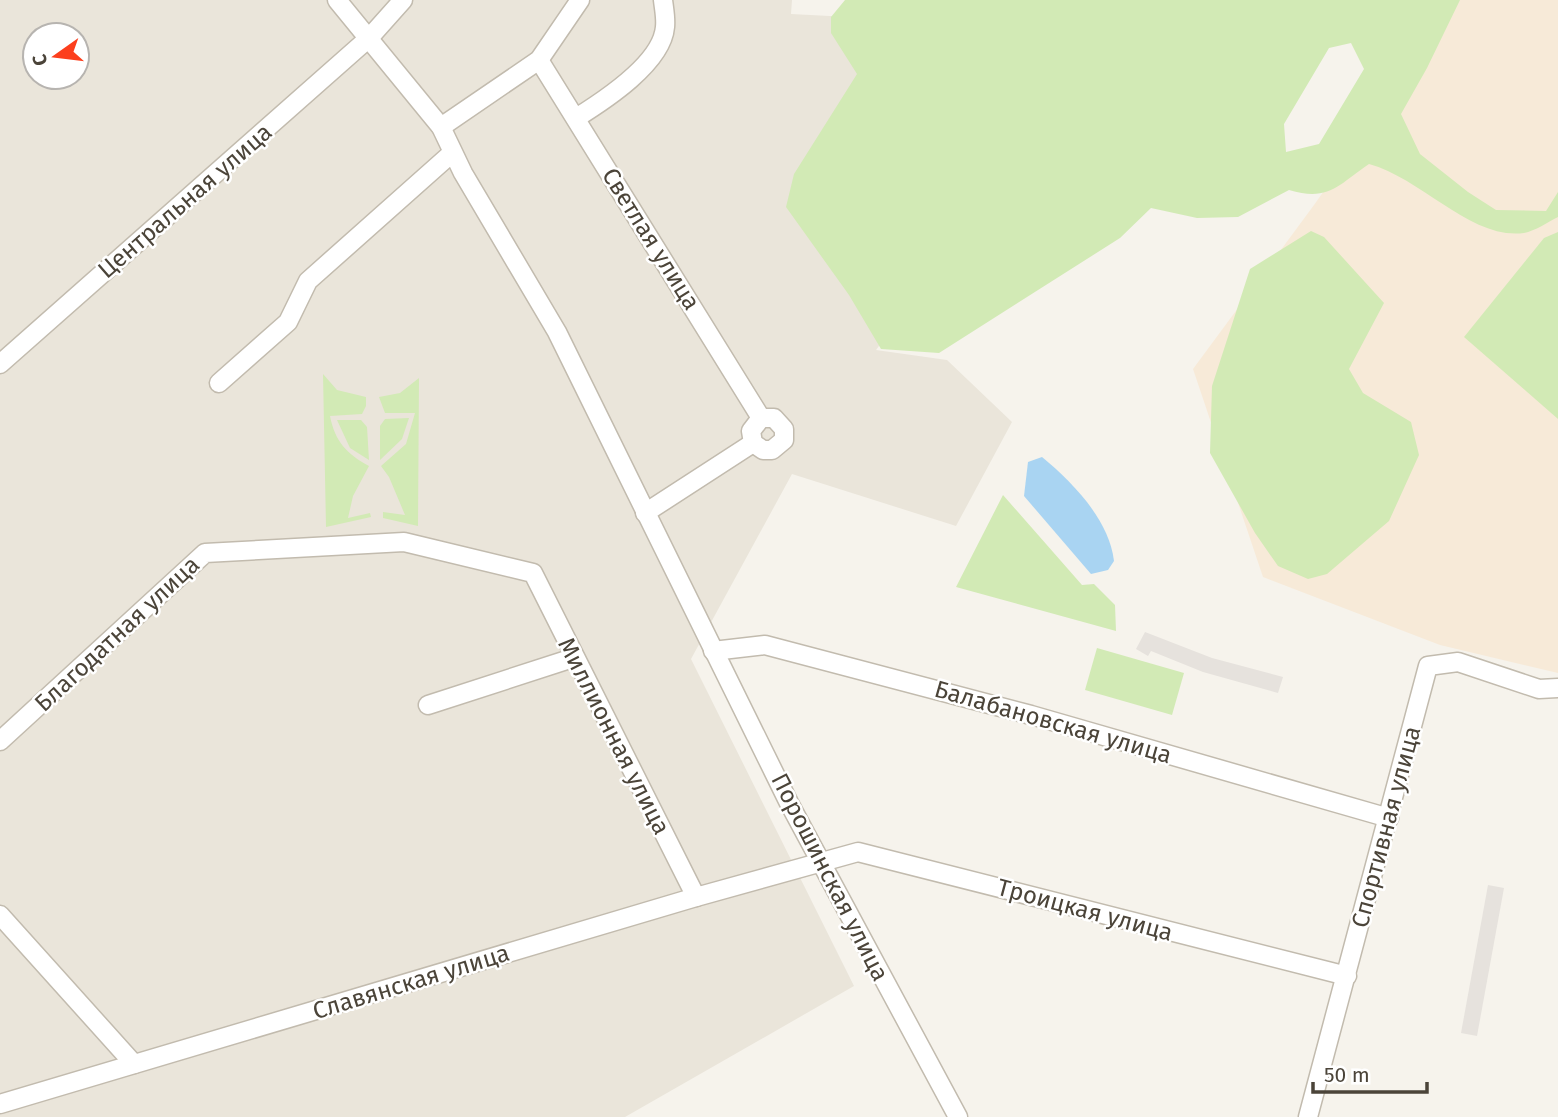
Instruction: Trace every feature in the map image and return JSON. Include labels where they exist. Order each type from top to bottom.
[{"type":"street","name":"Порошинская улица","points":[[337,0],[441,127],[452,153],[557,332],[709,643],[872,961],[958,1117]]},
{"type":"street","name":"Центральная улица","points":[[0,364],[370,37],[403,0]]},
{"type":"street","points":[[441,127],[539,60],[580,0]]},
{"type":"street","points":[[576,118],[614,93],[654,54],[666,29],[663,0]]},
{"type":"street","name":"Светлая улица","points":[[539,60],[761,418],[778,420],[784,429],[784,440],[772,450],[762,450],[753,443]]},
{"type":"street","points":[[219,383],[288,322],[308,281],[452,153]]},
{"type":"street","points":[[645,513],[753,443],[751,430],[761,418]]},
{"type":"street","name":"Благодатная улица","points":[[0,741],[205,553],[404,542],[533,573]]},
{"type":"street","name":"Миллионная улица","points":[[533,573],[573,659],[696,897]]},
{"type":"street","name":"Балабановская улица","points":[[709,643],[765,645],[1031,715],[1389,818]]},
{"type":"street","points":[[428,705],[573,659]]},
{"type":"street","name":"Спортивная улица","points":[[1308,1117],[1428,666],[1458,662],[1539,689],[1558,688]]},
{"type":"street","name":"Троицкая улица","points":[[822,862],[858,852],[1347,976]]},
{"type":"street","name":"Славянская улица","points":[[0,1104],[822,862]]},
{"type":"street","points":[[0,915],[134,1064]]},
{"type":"shaded area","points":[[0,0],[792,0],[791,14],[849,17],[856,38],[888,334],[876,350],[947,360],[1012,422],[956,526],[792,474],[691,659],[854,986],[625,1117],[0,1117]]},
{"type":"shaded area","points":[[1459,0],[1558,0],[1558,673],[1440,645],[1263,577],[1193,369],[1314,205]]},
{"type":"shaded area","points":[[1145,632],[1212,658],[1283,677],[1278,693],[1203,672],[1151,651],[1148,656],[1136,649]]},
{"type":"shaded area","points":[[1488,885],[1504,888],[1477,1036],[1461,1033]]},
{"type":"green space","points":[[845,0],[1460,0],[1401,114],[1420,154],[1468,192],[1496,210],[1546,211],[1558,192],[1558,217],[1524,233],[1504,233],[1466,218],[1409,182],[1369,164],[1341,185],[1324,193],[1289,190],[1238,217],[1197,218],[1151,208],[1120,238],[939,353],[881,349],[849,295],[786,207],[794,174],[857,74],[831,33],[831,17]],"holes":[[[1351,43],[1364,69],[1319,144],[1286,152],[1284,124],[1329,48]]]},
{"type":"green space","points":[[1311,231],[1324,237],[1384,303],[1349,369],[1363,393],[1411,422],[1419,455],[1389,521],[1327,574],[1308,579],[1278,566],[1255,533],[1210,453],[1212,386],[1250,269]]},
{"type":"green space","points":[[1558,232],[1558,419],[1464,337],[1544,238]]},
{"type":"green space","points":[[323,374],[337,390],[366,397],[362,414],[330,416],[335,433],[343,446],[369,466],[353,496],[348,518],[370,513],[371,517],[326,527]]},
{"type":"green space","points":[[419,378],[418,526],[383,518],[383,512],[405,515],[389,477],[381,466],[406,444],[415,413],[385,413],[379,397],[400,393]]},
{"type":"green space","points":[[409,418],[402,439],[380,460],[380,426],[385,419]]},
{"type":"green space","points":[[337,420],[361,420],[367,427],[369,460],[350,448]]},
{"type":"green space","points":[[1003,495],[1082,585],[1094,584],[1115,605],[1116,631],[956,587]]},
{"type":"green space","points":[[1097,648],[1184,673],[1172,715],[1085,690]]},
{"type":"water","points":[[1042,457],[1077,490],[1097,516],[1111,545],[1114,561],[1108,570],[1091,574],[1024,496],[1028,462]]}]
